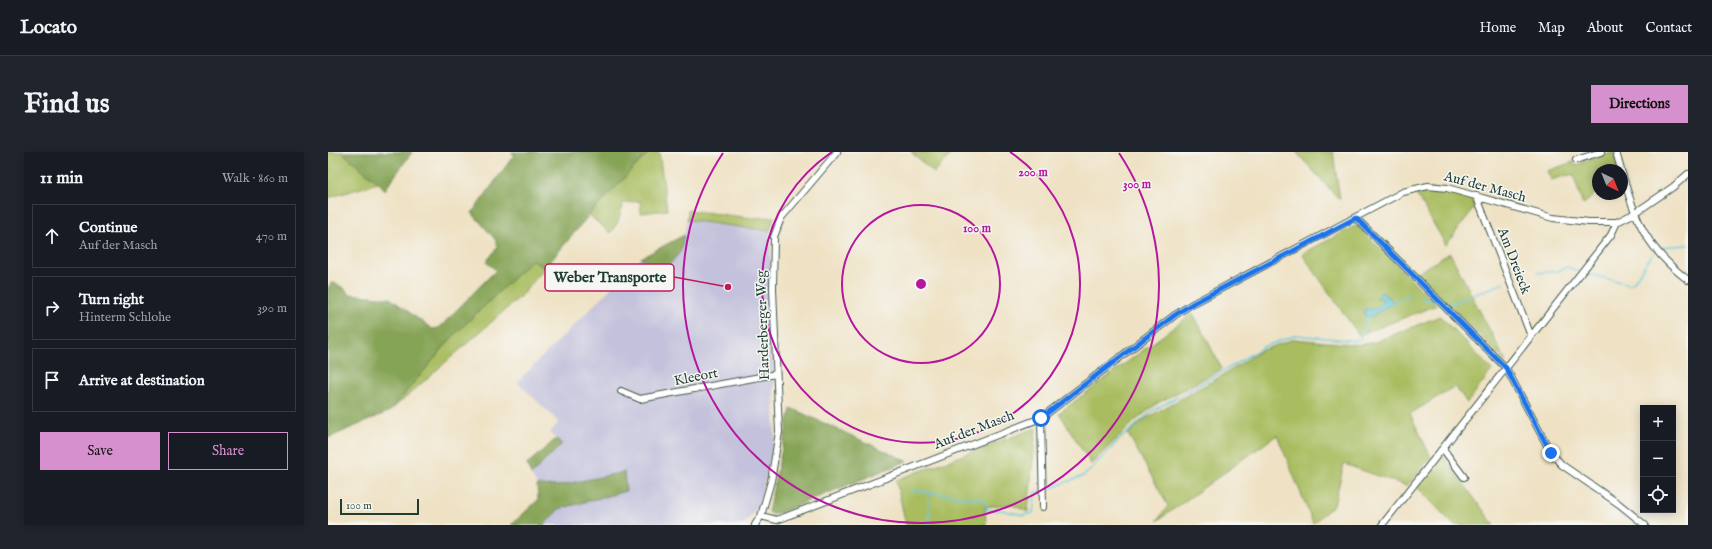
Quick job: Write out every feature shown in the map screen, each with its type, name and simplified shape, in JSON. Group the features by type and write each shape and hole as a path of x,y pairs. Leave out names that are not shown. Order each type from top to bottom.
{"street":[{"name":"Harderberger Weg","path":"755,525 761,516 771,481 779,432 773,258 776,230 781,218 837,152"},
{"path":"1576,160 1601,152"},
{"path":"1616,152 1619,164"},
{"path":"1382,525 1611,235 1617,222 1635,213 1673,187 1688,174"},
{"name":"Auf der Masch","path":"761,516 777,520 1041,418 1187,308 1404,192 1428,186 1447,188 1553,218 1589,222 1617,222"},
{"path":"1628,191 1635,213 1656,252 1688,280"},
{"name":"Am Dreieck","path":"1476,195 1531,336"},
{"path":"1356,218 1506,368 1551,453 1568,470 1619,504 1645,525"},
{"name":"Kleeort","path":"621,391 640,399 776,374"},
{"path":"1041,418 1043,507"},
{"path":"1443,449 1464,477"}],"shaded area":[{"path":"687,220 770,231 775,437 759,506 743,525 544,525 559,509 626,491 624,472 557,486 537,485 531,475 561,444 550,433 559,422 517,382 641,258 661,274 681,251"}],"green space":[{"path":"328,152 342,152 378,183 328,198"},
{"path":"342,152 412,152 384,191 382,186"},
{"path":"511,152 649,152 589,215 545,268 532,260 454,335 390,411 328,438 328,288 332,282 344,288 349,294 390,298 432,329 439,328 496,270 486,262 498,247 495,239 472,213 514,155"},
{"path":"649,152 659,152 667,210 641,213 640,201 623,203 618,222 610,233 589,215"},
{"path":"911,152 953,152 934,173"},
{"path":"1296,152 1333,152 1340,200"},
{"path":"1614,152 1617,164 1592,164 1592,197 1583,205 1573,174 1551,180 1547,171 1573,162 1576,165"},
{"path":"1432,189 1472,197 1474,208 1446,245 1415,192"},
{"path":"688,210 751,218 774,217 770,231 687,220"},
{"path":"1357,225 1437,305 1359,335 1302,254"},
{"path":"684,235 681,251 661,274 641,258"},
{"path":"1450,253 1506,362 1417,273"},
{"path":"532,260 545,268 521,296 390,411 454,335"},
{"path":"1193,313 1222,369 1156,404 1135,421 1091,464 1059,413"},
{"path":"1440,316 1492,370 1467,403 1455,386 1410,414 1431,457 1407,486 1344,464 1334,505 1313,523 1277,435 1157,521 1168,506 1128,434 1143,420 1225,374 1260,351 1294,339 1360,345 1375,342"},
{"path":"791,408 907,461 774,515 768,512"},
{"path":"1036,428 1028,512 1010,504 985,507 986,525 906,525 896,480"},
{"path":"556,439 562,444 531,475 527,464"},
{"path":"1443,456 1494,525 1454,525 1417,487"},
{"path":"624,472 626,491 559,509 544,525 511,525 538,500 537,485 557,486"}],"water":[{"path":"1381,292 1394,302 1372,316 1366,317 1364,313 1365,309 1374,309 1384,301 1383,299 1377,298"}],"waterway":[{"path":"1658,250 1662,247 1688,245"},
{"path":"1584,273 1630,284 1634,281 1654,252"},
{"path":"1538,273 1558,271 1567,267 1580,272"},
{"path":"1449,304 1504,283"},
{"path":"1393,302 1410,295"},
{"path":"1422,299 1431,301"},
{"path":"1045,490 1083,476 1116,443 1152,411 1229,368 1263,347 1296,335 1357,341 1360,339 1368,316"},
{"path":"910,490 982,499 986,504 987,510 1001,510 1023,515 1033,513 1035,493 1040,492"},
{"path":"929,493 929,525"}],"place":[{"name":"Weber Transporte","path":"728,287"}],"route":[{"path":"1041,418 1175,315 1192,304 1356,218 1506,368 1551,453"}]}
